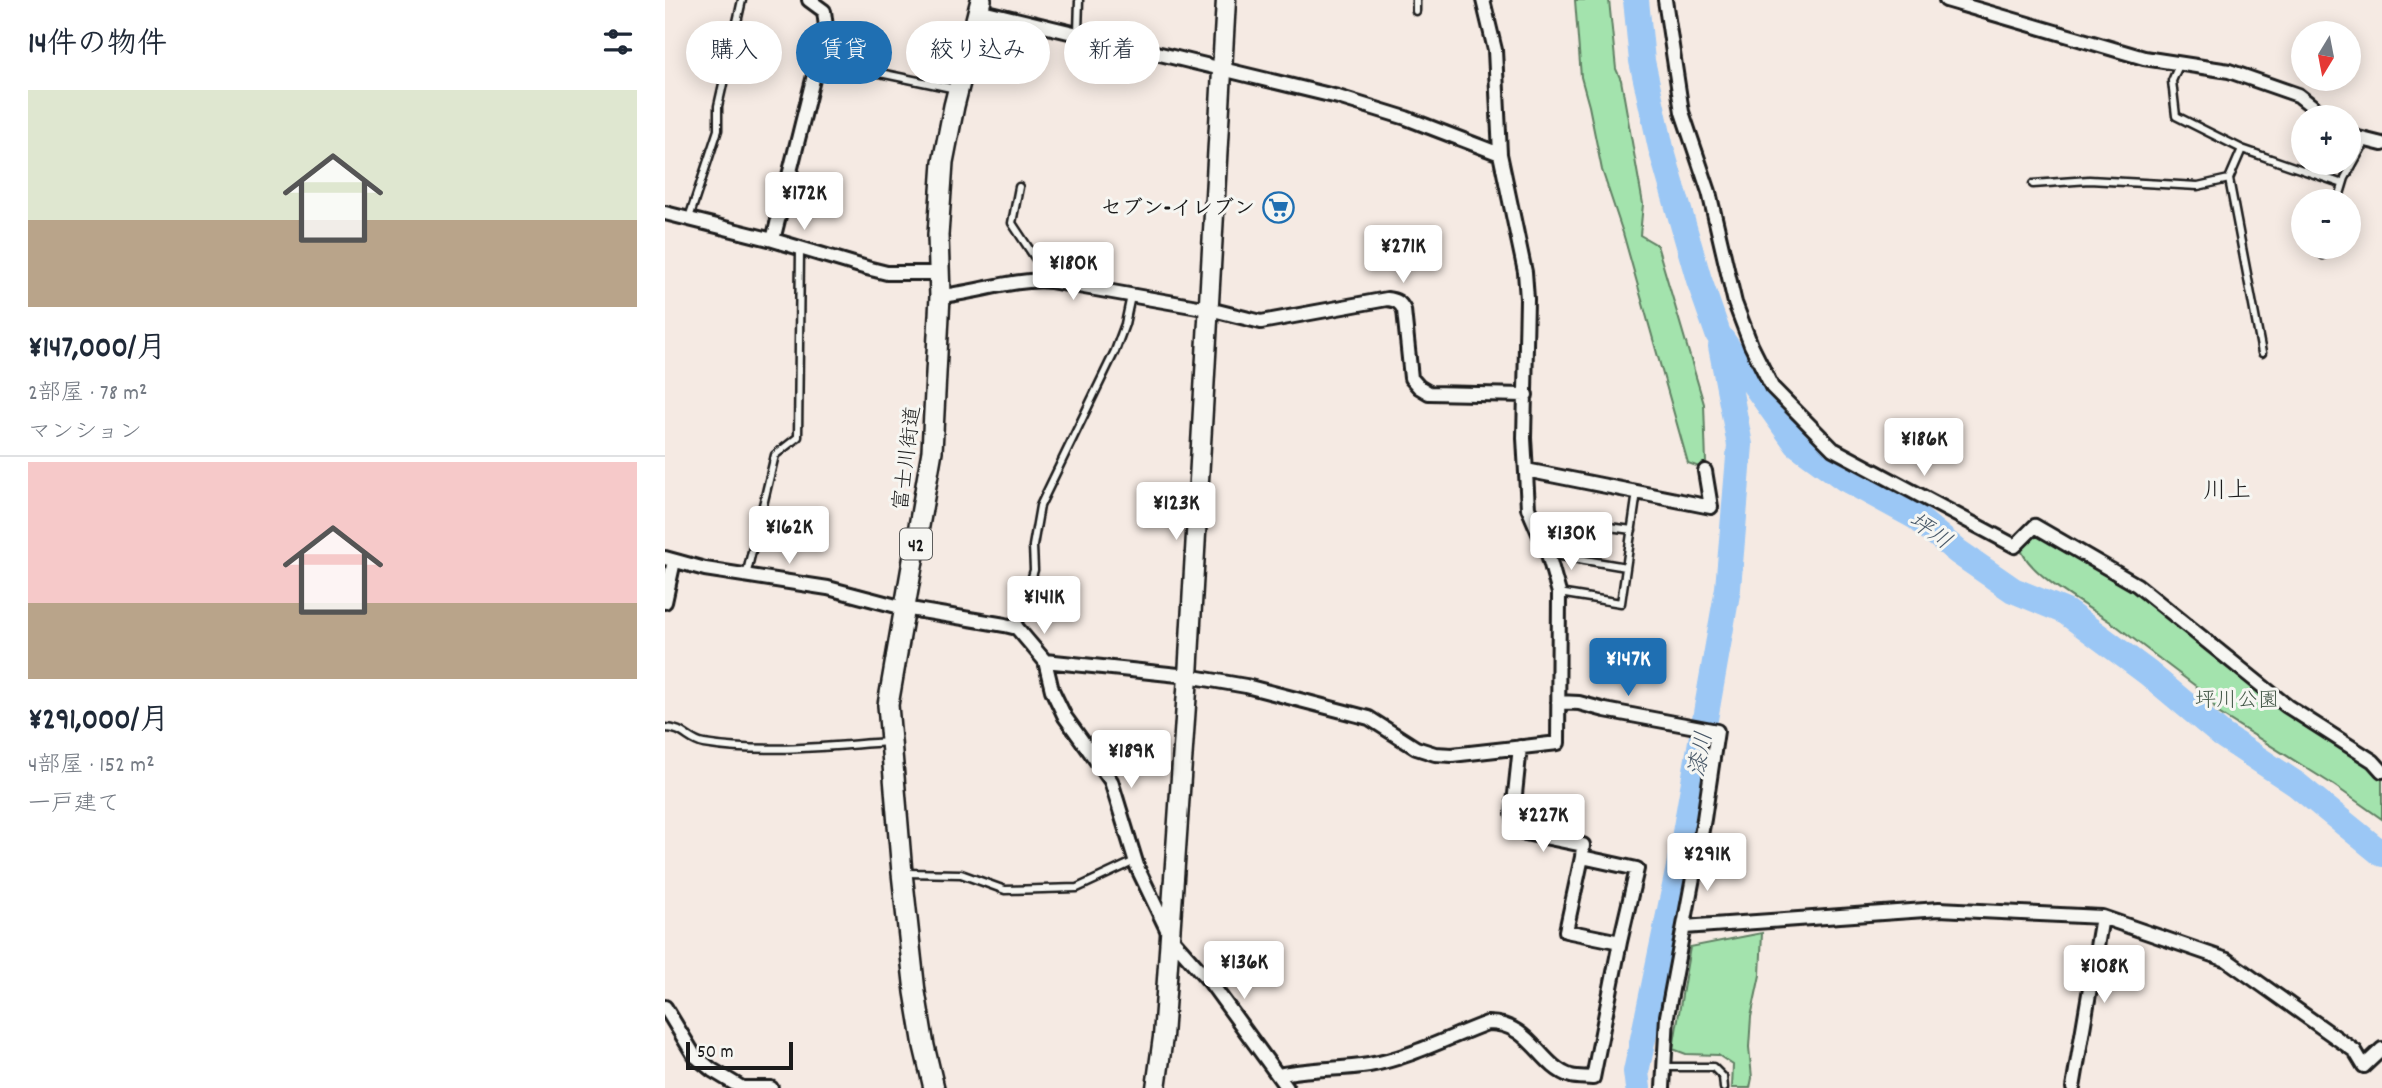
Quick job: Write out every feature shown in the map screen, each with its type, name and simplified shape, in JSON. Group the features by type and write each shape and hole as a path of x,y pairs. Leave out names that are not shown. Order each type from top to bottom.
{"main road":[{"name":"富士川街道","path":"934,1088 915,992 888,705 932,451 940,296 938,235 943,162 958,89 980,5"}],"street":[{"path":"809,0 824,11 825,21"},
{"path":"1156,1088 1171,938 1188,677 1226,0"},
{"path":"1045,662 1246,686 1369,718 1416,748 1435,754 1452,755 1558,743 1559,593 1548,554 1528,508 1525,470 1525,272 1500,154 1495,50 1483,0"},
{"path":"1665,0 1682,112 1709,192 1735,303 1751,345 1772,387 1833,449 2015,546 2035,526 2137,585 2287,706 2372,761 2382,771"},
{"path":"1946,0 2144,58 2229,71 2298,95 2311,105"},
{"path":"980,5 1064,29"},
{"path":"1160,53 1338,97 1406,118 1500,154"},
{"path":"773,240 812,84"},
{"path":"2361,138 2382,144"},
{"path":"665,213 773,240 887,273 940,273"},
{"path":"940,296 1035,280 1050,281 1209,309 1261,322 1387,299 1395,300 1404,310 1411,378 1419,387 1429,393 1526,395"},
{"path":"1525,470 1711,507 1705,471"},
{"path":"665,602 670,560 746,576 828,588 904,608 1017,628 1045,662 1052,690 1065,717 1111,781 1135,860 1171,938 1210,982 1287,1088"},
{"path":"1558,702 1579,703 1717,731 1704,819 1667,1016 1663,1088"},
{"path":"1520,747 1513,813 1516,831 1583,845 1566,931 1620,942"},
{"path":"1278,1075 1302,1070 1370,1065 1487,1023 1501,1023 1519,1032 1569,1076 1593,1078 1637,869 1582,857"},
{"path":"1684,928 1939,909 2102,917 2227,960 2355,1051 2364,1066 2382,1049"},
{"path":"2073,1088 2102,917"},
{"path":"665,1007 694,1055 712,1070 742,1088 771,1088"}],"lane":[{"path":"688,219 718,130 718,106 742,0"},
{"path":"1078,21 1079,0"},
{"path":"1416,0 1416,11"},
{"path":"2179,65 2172,81 2176,116 2242,149 2343,184"},
{"path":"892,75 958,89"},
{"path":"2342,189 2366,140"},
{"path":"2242,149 2229,179 2262,353"},
{"path":"2033,184 2089,180 2198,186 2229,179"},
{"path":"1019,187 1012,223 1050,281"},
{"path":"746,576 775,455 798,437 800,248"},
{"path":"1017,628 1034,570 1033,546 1040,506 1115,351 1132,296"},
{"path":"1559,593 1621,603 1637,492"},
{"path":"1532,517 1632,530"},
{"path":"1548,554 1626,567"},
{"path":"665,728 677,728 700,743 747,748 781,749 890,742"},
{"path":"902,873 961,874 1005,890 1077,888 1135,860"},
{"path":"1663,1067 1713,1068 1723,1077 1724,1088"}],"green space":[{"path":"1575,0 1609,0 1616,69 1621,80 1643,204 1640,235 1657,245 1704,404 1706,463 1699,467 1688,463 1623,233 1602,170 1581,77"},
{"name":"坪川公園","path":"2039,531 2137,589 2370,765 2382,777 2382,819 2335,786 2217,712 2209,696 2118,627 2050,582 2037,571 2021,550"},
{"path":"1762,933 1760,975 1751,1017 1749,1047 1752,1078 1750,1088 1732,1088 1733,1065 1718,1055 1686,1054 1673,1049 1690,947"}],"waterway":[{"name":"坪川","path":"1636,0 1642,61 1661,148 1699,280 1718,334 1797,444 1844,478 1916,517 1958,552 2013,590 2066,612 2148,673 2222,735 2296,784 2382,854"},
{"name":"漆川","path":"1638,1088 1636,1072 1679,867 1728,588 1740,445 1721,346"}],"place":[{"name":"セブン-イレブン","path":"1278,207"}],"district":[{"name":"川上","path":"2227,489"}]}
